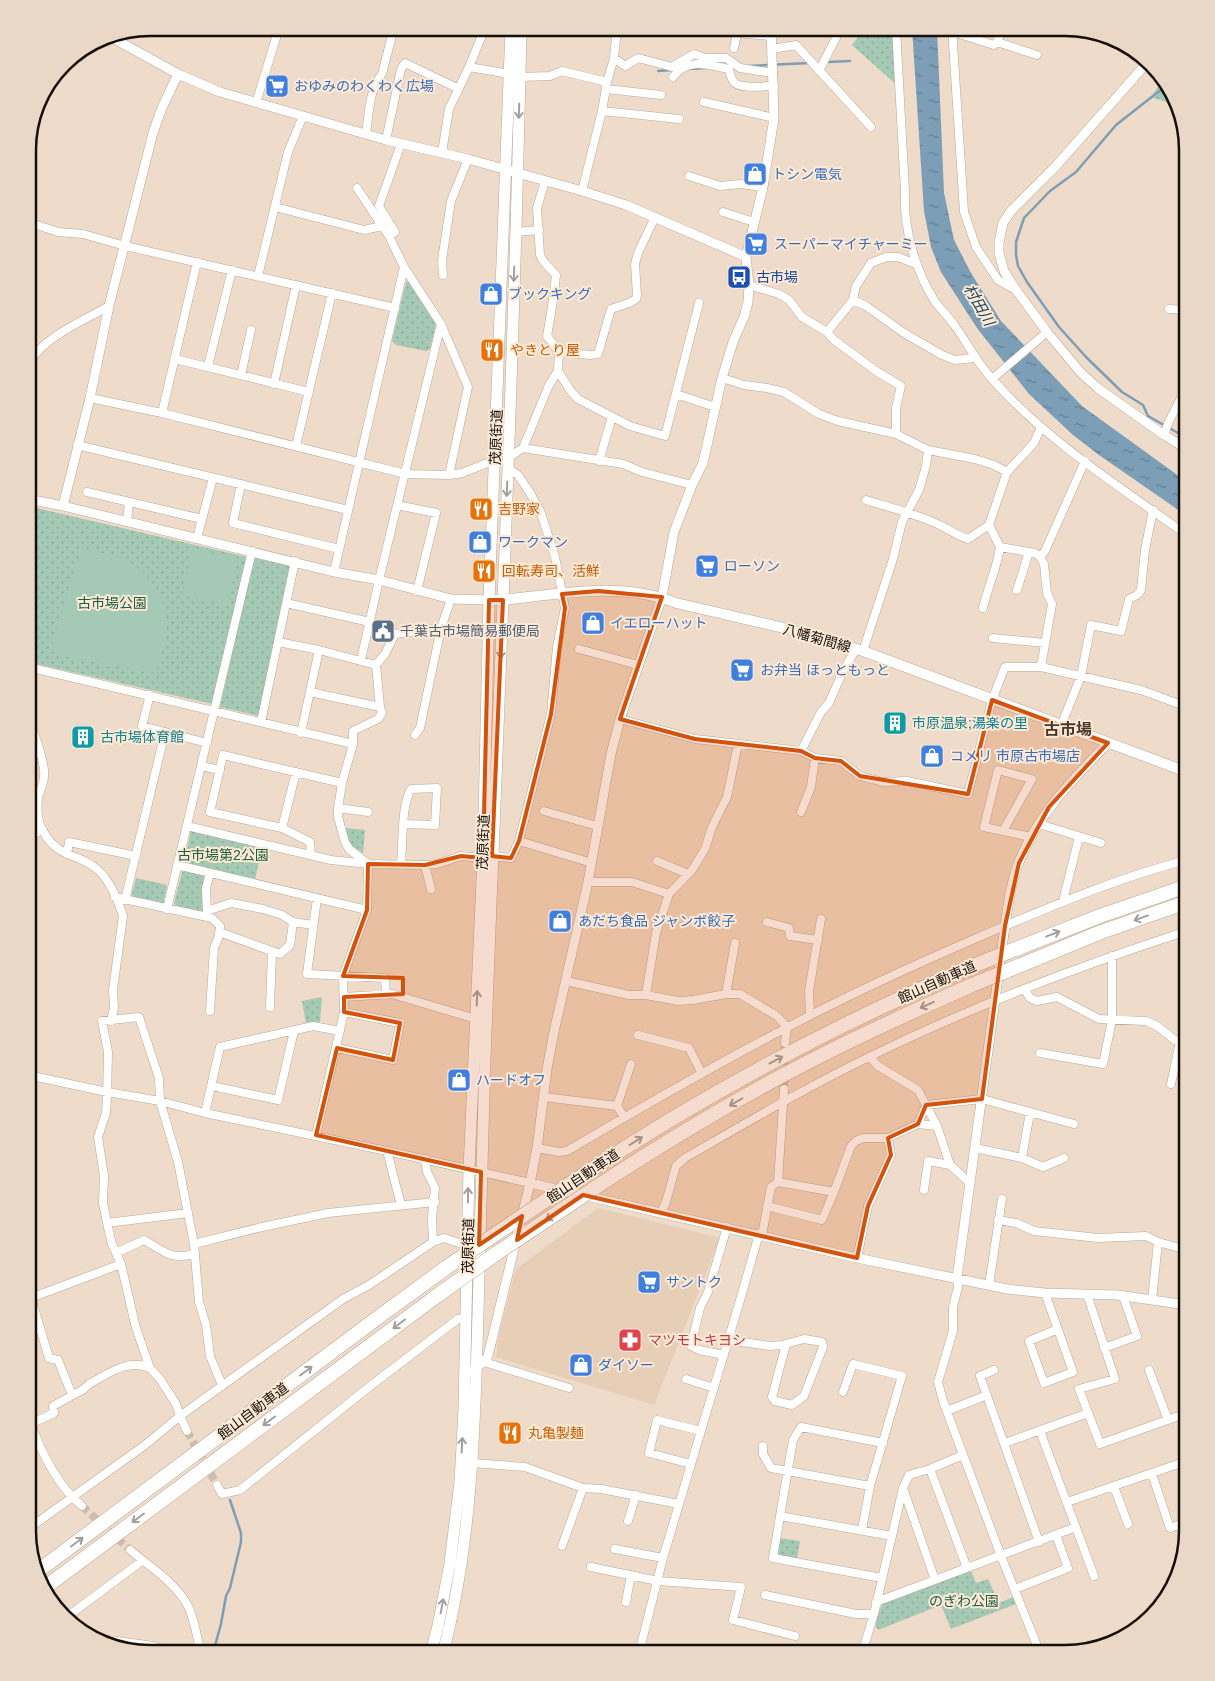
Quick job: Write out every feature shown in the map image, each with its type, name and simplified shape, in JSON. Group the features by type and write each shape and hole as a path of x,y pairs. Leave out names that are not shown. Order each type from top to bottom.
{"highway":[{"name":"館山自動車道","path":"43,1568 448,1267 580,1177 738,1080 872,1011 968,968 1100,916 1179,889"},
{"name":"館山自動車道","path":"50,1583 438,1295 497,1253 648,1153 776,1080 877,1028 1011,969 1102,932 1179,905"}],"main road":[{"name":"茂原街道","path":"512,36 515,76"},
{"name":"茂原街道","path":"445,1645 458,1581 468,1506 480,1365 481,1172 488,857 489,600 515,76 520,36"},
{"name":"茂原街道","path":"433,1645 450,1563 460,1482 464,1409 469,1169 476,1020 488,857 503,600 515,232 511,171"},
{"name":"八幡菊間線","path":"489,600 598,591 647,594 662,597 676,603 788,629 859,650 1179,769"}],"street":[{"path":"256,103 277,36"},
{"path":"366,134 371,99 378,78 382,74 392,36"},
{"path":"442,153 449,110 482,36"},
{"path":"582,191 614,58 617,36"},
{"path":"734,48 737,36"},
{"path":"464,1375 480,1365 488,1356 530,1183 537,1148 547,1069 592,863 610,754 662,597 674,532 692,485 703,464 715,407 732,342 744,317 748,302 750,285 746,257 763,187 774,118 771,36"},
{"path":"819,71 837,36"},
{"path":"896,36 905,191 904,208 916,264 934,300 967,343 974,358 992,379 1041,427 1179,529"},
{"path":"952,36 964,212 976,247 998,280 1016,290"},
{"path":"969,36 994,45 1000,36"},
{"path":"118,41 178,74 212,90 386,140 468,159 582,191 655,217 746,257"},
{"path":"997,42 1037,55"},
{"path":"772,48 796,45 871,127"},
{"path":"614,58 626,66 638,58 672,67 694,54 705,58 726,58 740,68 773,73"},
{"path":"386,140 401,69 405,63 459,89"},
{"path":"673,77 679,70 693,63 729,69 732,80 736,85 774,86"},
{"path":"469,67 515,76 550,76 562,71 606,86 661,95"},
{"path":"1143,68 1056,167 1011,210 1004,223 999,242 999,253 1004,271 1016,290 1081,373 1099,389 1179,444"},
{"path":"63,506 90,398 109,306 152,133 178,74"},
{"path":"704,102 774,118"},
{"path":"602,111 680,120"},
{"path":"258,276 288,152 303,116"},
{"path":"389,236 395,232 380,206 401,144"},
{"path":"443,275 442,260 451,201 468,159"},
{"path":"689,176 720,186 741,184 763,187"},
{"path":"187,826 331,860 368,864 436,864 461,856 511,858 519,842 551,714 557,647 565,608 555,557 541,513 518,475 507,463 523,448 549,385 558,371 559,352 547,336 553,306 556,275 540,255 537,208 545,181"},
{"path":"357,188 389,236 404,267 441,324 468,387 448,475"},
{"path":"275,207 364,230 382,226"},
{"path":"723,212 754,222"},
{"path":"559,352 598,354 611,309 636,299 635,264 638,253 655,217"},
{"path":"36,225 58,232 83,234 125,246 395,308"},
{"path":"515,232 539,230"},
{"path":"827,332 853,300 856,286 872,263 886,257 898,257 916,264"},
{"path":"162,413 197,262"},
{"path":"334,572 404,267"},
{"path":"208,366 232,270"},
{"path":"274,384 296,285"},
{"path":"750,285 779,294 789,300 802,317 827,332 854,356 901,386 896,408 896,434"},
{"path":"296,446 332,294"},
{"path":"853,300 866,306 904,333 942,355 955,360 974,358"},
{"path":"558,371 570,390 578,398 630,426 665,436 698,303"},
{"path":"36,351 54,337 109,306"},
{"path":"1169,309 1179,310"},
{"path":"361,660 441,324"},
{"path":"241,375 251,330"},
{"path":"992,379 1047,332"},
{"path":"175,359 309,392"},
{"path":"722,378 744,385 784,392 819,414 838,422 896,434 928,450 975,459 994,465 1006,472"},
{"path":"676,394 715,407"},
{"path":"90,398 162,413 406,474 448,475 462,473 495,460"},
{"path":"1164,435 1178,404"},
{"path":"598,461 612,417"},
{"path":"866,500 930,520 949,529 958,536 968,539 989,525 1006,472 1034,443 1041,427"},
{"path":"77,445 348,510"},
{"path":"523,448 623,464 642,472 692,485"},
{"path":"802,751 821,712 829,703 843,671 859,650 893,559 902,522 919,490 926,466 928,450"},
{"path":"1040,557 1045,551 1085,461"},
{"path":"198,538 213,478"},
{"path":"241,484 233,523 340,549"},
{"path":"87,492 202,519"},
{"path":"36,501 334,572 379,580 451,599 489,600"},
{"path":"127,521 130,502"},
{"path":"397,505 436,513 417,591"},
{"path":"1061,726 1081,676 1092,625 1121,631 1129,599 1142,590 1145,550 1153,510"},
{"path":"983,608 988,587 998,562 1000,547 989,525"},
{"path":"1000,547 1035,553 1040,557 1045,570 1046,588 1052,604 1041,667"},
{"path":"167,909 252,551"},
{"path":"1017,590 1029,552"},
{"path":"261,722 295,562"},
{"path":"415,735 420,728 441,628 451,599"},
{"path":"286,603 370,622"},
{"path":"368,864 349,849 344,842 338,808 342,784 353,744 353,731 378,719 382,713 376,665 385,654 395,634 441,628"},
{"path":"993,638 1045,643"},
{"path":"278,642 319,650 376,665"},
{"path":"579,649 638,665"},
{"path":"301,733 319,650"},
{"path":"620,720 695,739 802,751 815,758 841,761 860,776 883,782 907,781 968,794 992,700 1005,667 1041,667 1141,690 1179,704"},
{"path":"36,669 353,744"},
{"path":"310,692 380,707"},
{"path":"150,695 142,726 206,743"},
{"path":"125,900 165,732"},
{"path":"36,742 45,775 38,798 41,830 57,849 98,870 120,905 123,916 114,990 114,1008 111,1021"},
{"path":"1037,1645 963,1455 938,1382 952,1331 953,1306 958,1287 957,1278 1005,926 1016,872 1032,837 1049,807 1063,789 1108,743"},
{"path":"646,995 656,933 669,894 688,874 705,849 712,827 727,796 738,744"},
{"path":"311,855 310,842 282,828 210,812 223,755 342,784"},
{"path":"801,812 811,787 815,758"},
{"path":"201,766 220,770"},
{"path":"1003,831 1032,779 998,770 984,827 1003,831 1032,837"},
{"path":"282,828 296,772"},
{"path":"402,864 404,824 406,798 411,789 438,788 435,825 404,824"},
{"path":"338,808 368,812"},
{"path":"544,810 597,826"},
{"path":"1039,824 1079,837 1102,842"},
{"path":"36,833 41,830"},
{"path":"1063,901 1079,837"},
{"path":"67,854 69,842 136,856"},
{"path":"519,842 592,863"},
{"path":"657,861 688,874"},
{"path":"537,1148 559,1152 568,1151 624,1117 787,1027 870,986 1063,901 1179,862"},
{"path":"316,1135 344,1012 344,976 367,910 368,864"},
{"path":"177,865 367,910"},
{"path":"424,865 431,889"},
{"path":"207,914 206,888 210,873"},
{"path":"588,882 632,882 669,894"},
{"path":"115,897 167,909 207,914 220,926 219,936 214,948 210,1011"},
{"path":"317,898 307,974 385,978 386,995"},
{"path":"207,914 231,903 262,909 282,915 293,922 314,926"},
{"path":"810,1015 809,992 822,919"},
{"path":"219,932 280,954 290,945 293,922"},
{"path":"767,922 789,928 790,936 818,940"},
{"path":"661,1213 676,1166 685,1158 783,1102 870,1057 995,1000 1112,956 1179,935"},
{"path":"726,994 735,943"},
{"path":"270,1007 272,951"},
{"path":"1040,1053 1103,1064 1112,1020 1112,956"},
{"path":"566,981 624,994 646,995 678,1001 726,994 740,994 778,1016 787,1027 785,1042"},
{"path":"1024,989 1030,998 1037,1000 1057,997 1099,1019 1146,1021 1179,1039"},
{"path":"344,997 392,994 476,1020"},
{"path":"337,1048 393,1060 400,1023 344,1012"},
{"path":"187,1431 176,1404 160,1379 150,1368 136,1328 121,1264 106,1223 103,1203 104,1176 98,1136 106,1113 107,1092 108,1052 102,1021 139,1017 159,1078 160,1101 178,1162 194,1244 199,1302 206,1325 210,1356 222,1385"},
{"path":"205,1114 220,1047 313,1026 340,1031"},
{"path":"212,1086 278,1100 294,1031"},
{"path":"638,1035 690,1048 702,1074"},
{"path":"870,1057 878,1066 918,1090 937,1126 950,1165 970,1183"},
{"path":"1171,1084 1179,1058"},
{"path":"617,1106 631,1064"},
{"path":"36,1077 160,1101 205,1114 387,1150 857,1258 989,1285 1045,1293 1123,1296 1179,1304"},
{"path":"778,1182 784,1089"},
{"path":"544,1097 617,1106"},
{"path":"926,1105 982,1099 1074,1124"},
{"path":"918,1124 926,1105"},
{"path":"617,1106 624,1117"},
{"path":"1022,1158 1030,1112"},
{"path":"767,1206 822,1220 851,1146 856,1141 863,1138 888,1138 918,1124 937,1126"},
{"path":"857,1258 868,1206 891,1155 888,1138"},
{"path":"975,1148 1022,1158 1043,1167 1064,1158"},
{"path":"387,1150 401,1205"},
{"path":"424,1159 427,1172 436,1188 432,1218 433,1242"},
{"path":"924,1190 928,1161 950,1165"},
{"path":"641,1645 662,1558 760,1235 771,1187 778,1182 834,1192"},
{"path":"989,1285 1002,1199"},
{"path":"194,1244 328,1213 434,1202"},
{"path":"106,1223 188,1213"},
{"path":"998,1220 1034,1231 1098,1238 1146,1236 1158,1242 1179,1248"},
{"path":"724,1355 698,1350 691,1346 700,1308 708,1292 727,1227"},
{"path":"36,1523 144,1445 222,1385 343,1299 369,1285 433,1242 444,1238 468,1246"},
{"path":"116,1253 144,1240 173,1257 181,1258 195,1254"},
{"path":"1152,1300 1158,1242"},
{"path":"36,1295 121,1264"},
{"path":"1045,1293 1073,1372 1044,1383 1029,1341 1058,1330"},
{"path":"1087,1294 1114,1379 1079,1389 1100,1444 1179,1416"},
{"path":"1104,1348 1137,1336 1123,1296"},
{"path":"36,1318 49,1358 58,1360 72,1395"},
{"path":"217,1485 222,1494 240,1490 377,1381 458,1320 466,1318"},
{"path":"36,1330 40,1329"},
{"path":"728,1340 770,1346 804,1339 822,1342 823,1347 804,1396 792,1404 775,1401 772,1397 786,1344"},
{"path":"36,1419 54,1413 53,1406 127,1364 150,1368"},
{"path":"843,1392 853,1364 902,1376 870,1486 862,1530"},
{"path":"480,1365 569,1388"},
{"path":"994,1370 980,1376 1039,1542"},
{"path":"1150,1370 1168,1420"},
{"path":"686,1379 714,1388"},
{"path":"947,1411 987,1395"},
{"path":"1005,1443 1088,1413"},
{"path":"691,1464 649,1453 657,1420 701,1431"},
{"path":"882,1578 773,1558 792,1440 801,1427 883,1443"},
{"path":"1040,1431 1094,1576"},
{"path":"37,1441 59,1480 72,1498 82,1506"},
{"path":"763,1446 763,1454 771,1468 870,1486"},
{"path":"865,1645 874,1614 902,1488 909,1475 930,1469 963,1455"},
{"path":"472,1463 525,1467 583,1488 601,1489 679,1504"},
{"path":"1067,1502 1179,1464"},
{"path":"930,1469 967,1568"},
{"path":"1152,1474 1170,1528 1179,1525"},
{"path":"1114,1487 1128,1524"},
{"path":"562,1546 583,1488"},
{"path":"902,1488 936,1580"},
{"path":"628,1521 636,1495"},
{"path":"780,1516 892,1536"},
{"path":"876,1602 1076,1528"},
{"path":"1015,1589 1068,1568 1056,1536"},
{"path":"615,1549 662,1558"},
{"path":"130,1550 169,1582 183,1598 189,1608 199,1645"},
{"path":"72,1613 142,1560"},
{"path":"591,1567 658,1581 741,1587 733,1620 794,1636"},
{"path":"626,1602 631,1575"},
{"path":"765,1595 856,1614 874,1614"},
{"path":"130,1643 146,1645"}],"highlighted area":[{"path":"598,591 662,597 620,719 695,739 801,751 815,758 841,761 860,776 968,794 992,700 1108,743 1049,807 1019,863 1005,926 982,1099 926,1105 918,1124 888,1138 891,1155 868,1206 857,1258 583,1195 517,1240 522,1216 479,1245 481,1172 316,1135 337,1048 393,1060 400,1023 344,1012 344,997 403,994 403,978 343,976 367,910 368,864 425,865 461,856 483,858 489,600 503,600 492,856 511,858 519,841 551,714 565,608 562,594"}],"shaded area":[{"path":"598,1208 720,1238 654,1405 496,1357 499,1334 516,1269"}],"green space":[{"path":"859,36 896,36 899,87 852,45"},
{"path":"1159,86 1168,103 1151,97"},
{"path":"409,281 419,298 435,318 436,324 430,349 426,351 396,345 392,341 406,282"},
{"name":"古市場公園","path":"36,508 247,557 212,704 36,664"},
{"path":"193,548 238,559 227,605 182,594"},
{"path":"82,549 123,559 142,572 157,590 162,601 167,623 165,640 156,673 59,655 52,644"},
{"path":"254,556 293,565 259,716 220,707"},
{"path":"345,828 365,830 363,853 349,844"},
{"name":"古市場第2公園","path":"191,831 262,847 255,880 184,864"},
{"path":"186,870 205,875 202,891 205,910 203,913 177,907 174,903 182,872"},
{"name":"古市場第2公園","path":"136,878 167,885 163,905 131,898"},
{"path":"322,997 320,1022 306,1024 302,1001"},
{"path":"778,1538 800,1541 797,1559 780,1557 777,1551"},
{"name":"のぎわ公園","path":"971,1571 976,1583 988,1579 999,1603 1013,1597 1016,1604 951,1629 941,1605 878,1630 874,1622 883,1603"}],"water":[{"name":"村田川","path":"913,36 937,36 944,193 954,240 971,273 1001,321 1082,406 1179,476 1179,510 1073,435 1029,394 977,328 941,272 931,247 924,211"}],"waterway":[{"path":"827,62 850,61"},
{"path":"749,66 809,63"},
{"path":"689,69 706,68"},
{"path":"658,71 671,70"},
{"path":"1161,90 1116,125 1076,172 1050,191 1024,218 1016,242 1016,255 1018,266 1027,282 1059,327 1086,357 1122,392 1143,405 1148,416 1179,433"},
{"path":"215,1645 241,1542 241,1533 230,1500"}],"tunnel":[{"path":"784,1089 785,1043"},
{"path":"187,1431 217,1485"},
{"path":"82,1506 130,1550"}],"place":[{"name":"おゆみのわくわく広場","path":"277,86"},
{"name":"トシン電気","path":"755,174"},
{"name":"スーパーマイチャーミー","path":"756,244"},
{"name":"古市場","path":"739,277"},
{"name":"ブックキング","path":"491,294"},
{"name":"やきとり屋","path":"492,350"},
{"name":"吉野家","path":"481,509"},
{"name":"ワークマン","path":"480,542"},
{"name":"ローソン","path":"707,566"},
{"name":"回転寿司、活鮮","path":"484,571"},
{"name":"イエローハット","path":"593,623"},
{"name":"千葉古市場簡易郵便局","path":"383,631"},
{"name":"お弁当 ほっともっと","path":"742,670"},
{"name":"市原温泉;湯楽の里","path":"895,723"},
{"name":"古市場体育館","path":"83,737"},
{"name":"コメリ 市原古市場店","path":"932,756"},
{"name":"あだち食品 ジャンボ餃子","path":"560,921"},
{"name":"ハードオフ","path":"459,1080"},
{"name":"サントク","path":"649,1282"},
{"name":"マツモトキヨシ","path":"630,1340"},
{"name":"ダイソー","path":"581,1365"},
{"name":"丸亀製麺","path":"510,1433"}],"district":[{"name":"古市場","path":"1068,729"}]}
